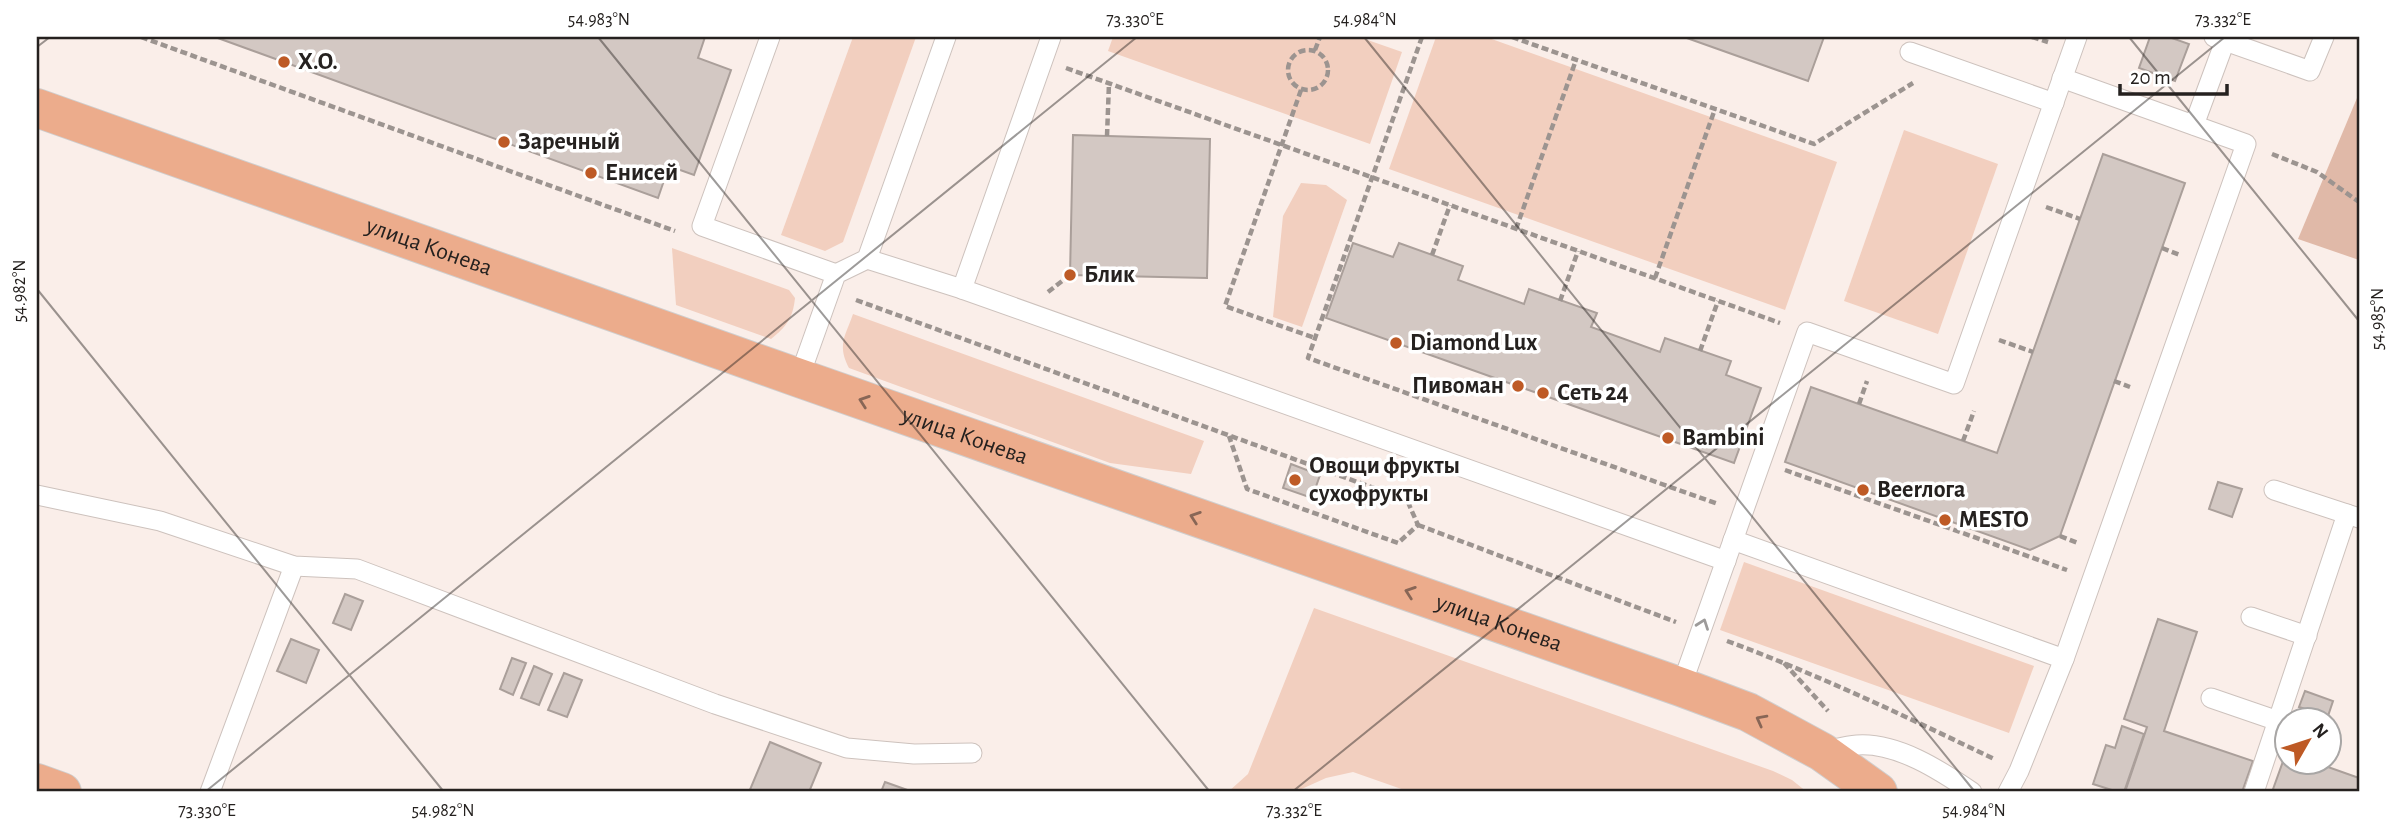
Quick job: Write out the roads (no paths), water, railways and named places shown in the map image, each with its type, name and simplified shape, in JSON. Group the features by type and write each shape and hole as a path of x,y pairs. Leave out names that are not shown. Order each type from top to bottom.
{"main road":[{"name":"улица Конева","path":"37,108 1681,687 1748,712 1822,752 1878,792"},
{"path":"37,783 62,792"}],"lane":[{"path":"770,37 702,226 834,282"},
{"path":"799,378 834,282 867,259 946,37"},
{"path":"962,289 1051,37"},
{"path":"1681,687 1807,332 1954,384 2077,37"},
{"path":"2194,125 2220,39 2310,71 2324,37"},
{"path":"1910,52 2054,103"},
{"path":"2008,792 2064,659 2246,144 2062,78"},
{"path":"867,259 962,289 1726,561"},
{"path":"2274,490 2353,516 2306,636 2283,706"},
{"path":"37,495 160,522 294,566 356,569 715,704 846,748 914,754 972,753"},
{"path":"1733,540 2064,659"},
{"path":"209,792 294,566"},
{"path":"2251,617 2306,636"},
{"path":"2211,698 2274,720"},
{"path":"2254,792 2274,733"},
{"path":"1822,752 1859,745 1900,752 1947,775 1972,792"}],"place":[{"name":"X.O.","path":"284,62"},
{"name":"Заречный","path":"504,142"},
{"name":"Енисей","path":"591,173"},
{"name":"Блик","path":"1070,275"},
{"name":"Diamond Lux","path":"1396,343"},
{"name":"Пивоман","path":"1518,386"},
{"name":"Сеть 24","path":"1543,393"},
{"name":"Bambini","path":"1668,438"},
{"name":"Овощи фрукты сухофрукты","path":"1295,480"},
{"name":"Beerлога","path":"1863,490"},
{"name":"MESTO","path":"1945,520"}]}
